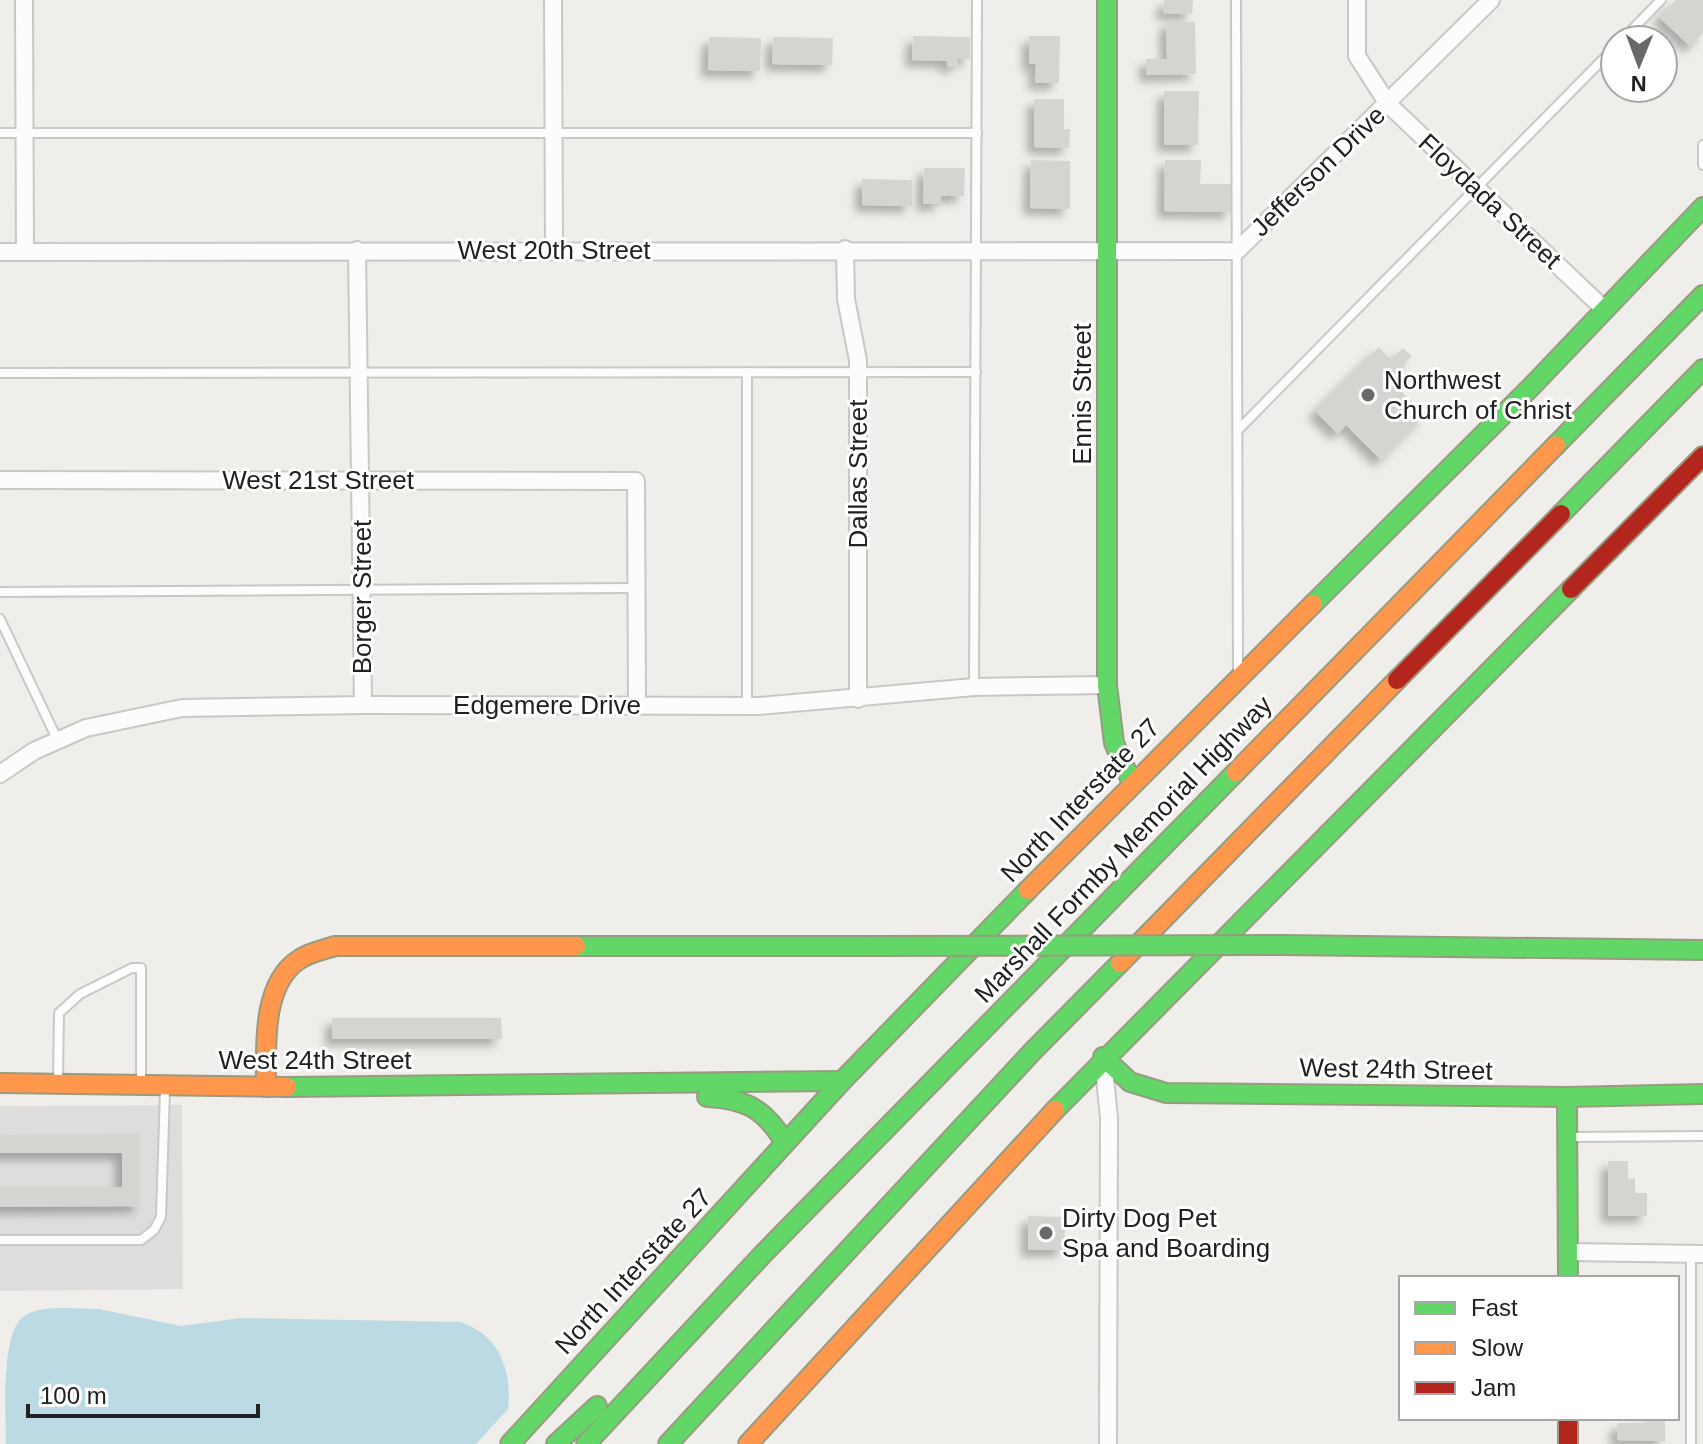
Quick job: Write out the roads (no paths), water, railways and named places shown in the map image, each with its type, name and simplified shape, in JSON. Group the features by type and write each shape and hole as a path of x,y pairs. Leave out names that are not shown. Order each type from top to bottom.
{"main road":[{"name":"Ennis Street","path":"1107,0 1107,685 1114,743 1132,783"},
{"name":"North Interstate 27","path":"510,1444 842,1081 1132,783 1605,310 1703,207"},
{"name":"Marshall Formby Memorial Highway","path":"586,1444 764,1253 1703,295"},
{"path":"668,1444 1043,1041 1703,369"},
{"path":"1638,435 1703,384"},
{"path":"748,1444 1103,1057 1703,456"},
{"path":"266,1087 267,1026 277,992 296,961 335,946 1282,945 1703,950"},
{"name":"West 24th Street","path":"1103,1057 1123,1080 1141,1091 1166,1093 1567,1097 1703,1094"},
{"name":"West 24th Street","path":"0,1083 266,1087 842,1081"},
{"name":"West 24th Street","path":"630,1083 687,1097 751,1103 768,1114 785,1143"},
{"path":"1567,1097 1568,1276"},
{"path":"556,1444 764,1253"},
{"path":"1568,1420 1568,1444"}],"street":[{"path":"24,0 25,252"},
{"path":"553,0 554,249"},
{"name":"Floydada Street","path":"1357,0 1357,56 1388,104 1605,310"},
{"name":"Jefferson Drive","path":"1108,251 1237,251 1388,104 1483,4"},
{"name":"West 20th Street","path":"0,252 554,249 1108,251"},
{"name":"Dallas Street","path":"845,249 846,299 858,372 858,699"},
{"name":"Borger Street","path":"357,250 363,705"},
{"name":"West 21st Street","path":"0,480 636,481 636,588"},
{"path":"636,588 637,705"},
{"name":"Edgemere Drive","path":"0,774 34,751 86,728 182,708 747,706 974,687 1107,685"},
{"path":"1103,1057 1109,1118 1108,1444"},
{"path":"1568,1252 1697,1254"}],"lane":[{"path":"974,687 977,0"},
{"path":"1236,0 1238,677"},
{"path":"1638,24 1661,0"},
{"path":"1238,430 1599,63"},
{"path":"0,133 977,133"},
{"path":"1703,145 1703,165"},
{"path":"747,372 747,706"},
{"path":"0,373 976,372"},
{"path":"0,592 636,588"},
{"path":"0,619 58,741"},
{"path":"58,1084 59,1013 80,994 132,968 141,968 141,1085"},
{"path":"0,1240 141,1240 154,1230 161,1217 165,1086"},
{"path":"1567,1137 1703,1136"},
{"path":"1691,1444 1697,1254"}],"water":[{"path":"99,1309 181,1326 241,1318 460,1322 474,1328 494,1345 508,1381 508,1409 476,1444 6,1444 6,1376 16,1325 24,1316 40,1310"}],"place":[{"name":"Northwest Church of Christ","path":"1368,395"},
{"name":"Dirty Dog Pet Spa and Boarding","path":"1046,1233"}]}
